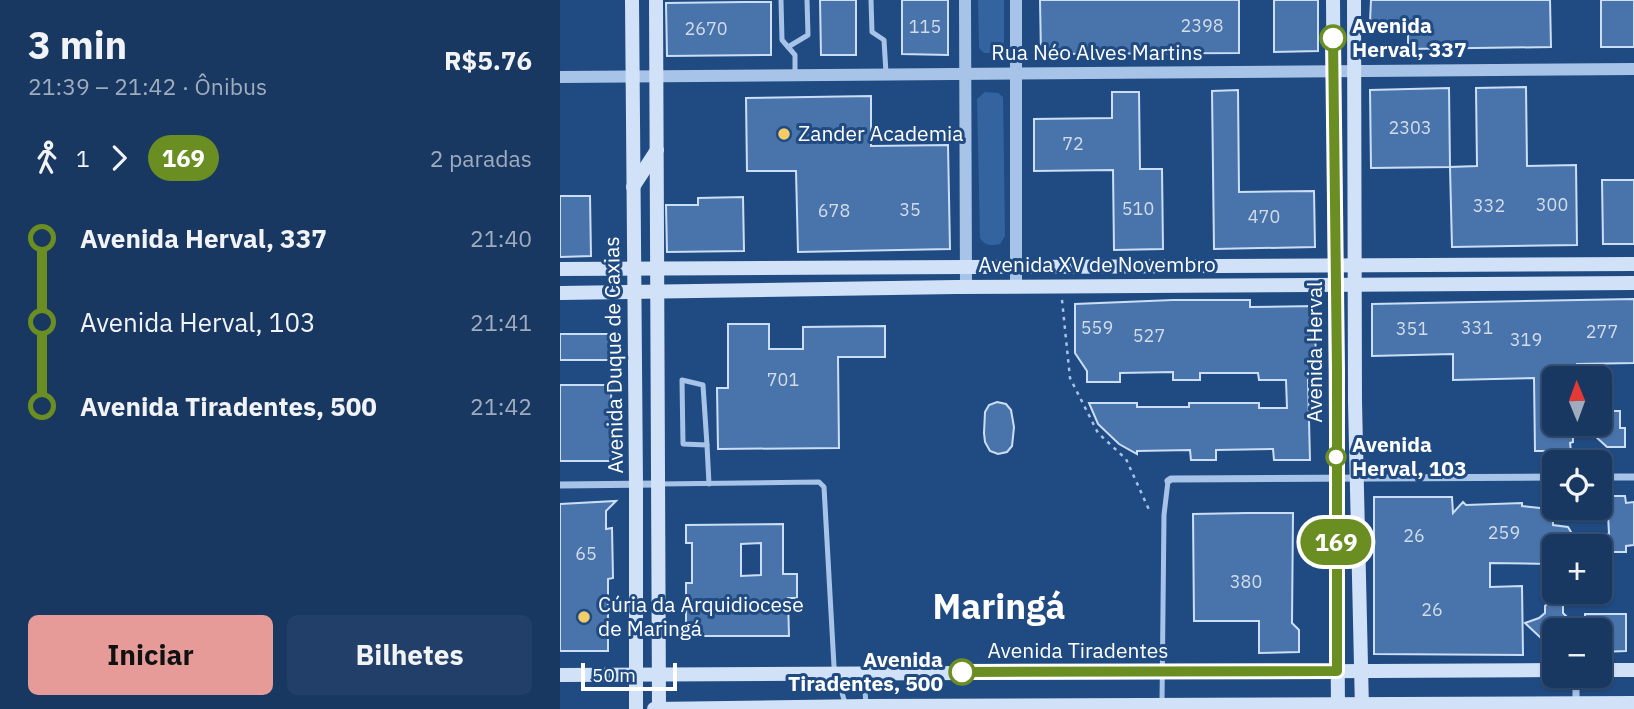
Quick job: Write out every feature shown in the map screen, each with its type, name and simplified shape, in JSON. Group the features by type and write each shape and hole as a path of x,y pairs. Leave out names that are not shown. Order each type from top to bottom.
{"main road":[{"name":"Avenida Duque de Caxias","path":"632,0 636,709"},
{"name":"Avenida Herval","path":"1333,0 1338,706"},
{"name":"Avenida Herval","path":"1354,0 1355,402 1362,706"},
{"name":"Avenida Duque de Caxias","path":"655,1 659,269 659,674 656,709"},
{"path":"1335,172 1355,149"},
{"path":"633,187 657,150"},
{"name":"Avenida XV de Novembro","path":"560,269 1634,264"},
{"name":"Avenida XV de Novembro","path":"560,293 1061,286 1634,283"},
{"path":"635,344 658,387"},
{"path":"1337,370 1355,402"},
{"path":"636,593 659,555"},
{"path":"1336,591 1358,556"},
{"name":"Avenida Tiradentes","path":"560,675 1542,670"},
{"path":"1612,670 1634,670"},
{"path":"656,709 866,705 1576,706 1634,703"}],"street":[{"path":"965,0 966,287"},
{"path":"1016,0 1016,287"},
{"name":"Rua Néo Alves Martins","path":"560,77 1634,69"},
{"path":"1168,481 1336,477 1542,477"},
{"path":"1612,477 1634,477"},
{"path":"560,485 659,484"},
{"path":"1576,688 1576,706"}],"lane":[{"path":"781,0 782,40 795,55 795,75"},
{"path":"789,47 808,35 807,0"},
{"path":"872,0 872,32 884,40 886,73"},
{"path":"707,445 683,444 681,380 703,385 707,445 709,484"},
{"path":"1162,705 1164,515 1168,481"},
{"path":"659,484 820,482 824,487 835,673 841,698 846,706"},
{"path":"863,672 866,705"}],"path":[{"path":"1061,286 1070,378 1098,433 1126,459 1150,512"}],"shaded area":[{"path":"978,0 1004,0 1004,45 999,53 984,53 979,48"},
{"path":"985,92 998,93 1003,97 1005,236 1000,244 994,245 986,244 980,238 977,99"}],"building":[{"path":"820,0 856,0 856,55 821,55"},
{"path":"902,0 948,0 948,55 902,54"},
{"path":"1040,0 1239,0 1239,53 1041,54"},
{"path":"1274,0 1318,0 1318,51 1274,52"},
{"path":"1371,0 1550,0 1551,47 1408,49 1408,22 1370,22"},
{"path":"1601,0 1634,0 1634,47 1601,47"},
{"path":"771,2 771,55 667,56 666,3"},
{"path":"1526,87 1527,166 1576,165 1577,245 1452,247 1450,167 1477,166 1476,88"},
{"path":"1449,88 1450,167 1371,168 1370,90"},
{"path":"1238,90 1239,192 1314,191 1315,247 1214,249 1212,91"},
{"path":"1112,92 1139,92 1140,169 1162,169 1163,249 1114,250 1113,170 1034,171 1034,119 1112,118"},
{"path":"871,96 871,146 948,145 950,249 798,252 796,171 747,171 746,98"},
{"path":"1602,180 1634,180 1634,244 1603,244"},
{"path":"560,196 590,196 591,256 560,257"},
{"path":"743,197 744,251 667,252 666,205 698,205 698,198"},
{"path":"1634,299 1634,363 1542,366 1542,436 1573,436 1573,442 1570,443 1571,450 1535,451 1534,378 1453,380 1453,354 1372,356 1372,304"},
{"path":"1250,300 1250,307 1315,306 1316,380 1308,380 1310,460 1274,460 1273,449 1216,450 1216,460 1191,460 1190,450 1137,451 1137,454 1119,444 1098,424 1089,403 1189,407 1189,403 1259,403 1259,408 1287,408 1286,380 1259,380 1258,373 1200,373 1200,380 1173,380 1173,372 1120,373 1120,382 1087,382 1087,371 1075,353 1075,304"},
{"path":"728,324 769,324 769,349 803,349 803,327 885,326 885,357 838,357 839,448 718,449 717,388 728,388"},
{"path":"560,334 611,334 611,360 560,360"},
{"path":"560,385 611,385 612,461 560,461"},
{"path":"997,402 1006,404 1011,410 1014,427 1012,446 1007,452 998,454 990,451 984,433 985,412 989,405"},
{"path":"1612,411 1620,411 1620,428 1625,428 1625,447 1607,447 1595,436 1612,436"},
{"path":"1612,496 1625,496 1626,503 1634,502 1634,545 1626,546 1626,552 1612,552 1612,534 1609,534"},
{"path":"1374,497 1452,497 1453,513 1463,502 1466,505 1522,503 1522,506 1542,508 1542,520 1553,520 1553,525 1568,527 1571,534 1542,534 1542,564 1490,563 1490,587 1522,586 1523,655 1374,654"},
{"path":"616,501 606,511 606,529 612,528 613,578 608,579 608,651 560,651 560,504"},
{"path":"1293,513 1292,623 1299,630 1299,652 1259,653 1259,621 1194,621 1193,514"},
{"path":"783,524 783,574 797,574 797,598 788,598 789,636 686,636 686,583 692,583 692,543 686,543 686,525","holes":["761,543 761,575 741,576 741,544"]},
{"path":"1561,604 1563,613 1568,618 1542,618 1542,639 1525,623 1545,613 1545,606"},
{"path":"1585,614 1626,614 1626,651 1612,652 1612,618 1585,618"}],"bus line":[{"name":"169","path":"962,672 1337,671 1333,38"}],"place":[{"name":"Avenida Herval, 337","path":"1333,38"},
{"name":"Zander Academia","path":"784,134"},
{"name":"Avenida Herval, 103","path":"1336,457"},
{"name":"Cúria da Arquidiocese de Maringá","path":"584,617"},
{"name":"Avenida Tiradentes, 500","path":"962,672"}],"district":[{"name":"Maringá","path":"999,607"}]}
